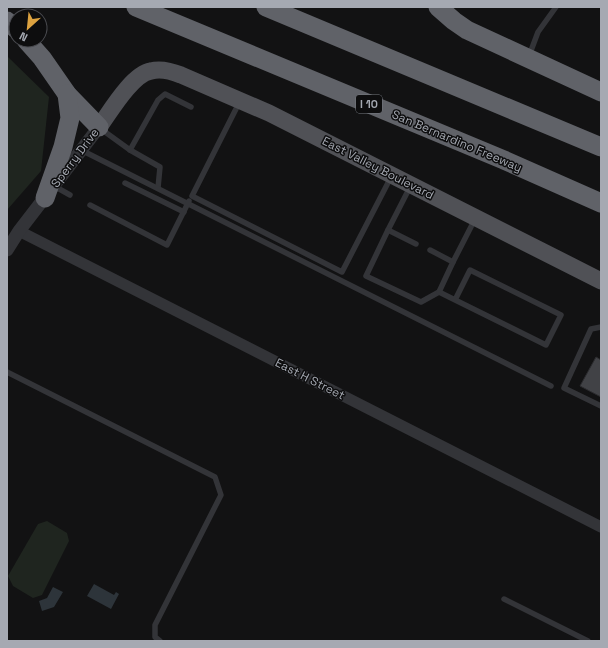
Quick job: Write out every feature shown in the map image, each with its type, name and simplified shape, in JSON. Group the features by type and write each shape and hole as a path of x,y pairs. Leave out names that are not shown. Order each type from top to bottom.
{"highway":[{"name":"San Bernardino Freeway","path":"136,7 497,157 601,203"},
{"path":"266,7 601,147"},
{"path":"438,7 467,30 601,92"},
{"path":"33,48 42,58 67,94 99,127"},
{"path":"49,192 70,118 67,94"}],"main road":[{"name":"East Valley Boulevard","path":"149,71 159,70 175,73 269,113 601,281"},
{"name":"Sperry Drive","path":"99,127 132,84 140,76 149,71"}],"street":[{"name":"Sperry Drive","path":"7,250 19,231 99,127"},
{"name":"East H Street","path":"19,231 601,527"}],"lane":[{"path":"528,58 538,32 556,7"},
{"path":"130,150 158,100 165,94 191,107"},
{"path":"90,205 167,245 240,100"},
{"path":"99,127 130,150 160,167 158,188"},
{"path":"81,150 551,386"},
{"path":"338,279 392,175"},
{"path":"125,183 184,212"},
{"path":"412,185 366,276 421,302 439,292 476,218"},
{"path":"49,192 70,195"},
{"path":"192,196 342,272"},
{"path":"388,230 416,244"},
{"path":"430,250 454,262"},
{"path":"439,292 455,300 546,345 561,316 470,270 455,300"},
{"path":"601,327 591,329 564,388 601,406"},
{"path":"7,372 214,477 221,495 155,624 155,636 160,641"},
{"path":"504,599 588,641"}],"shaded area":[{"path":"7,56 49,97 41,171 7,210"},
{"path":"47,521 67,533 69,541 42,595 33,598 13,586 8,576 38,524"},
{"path":"94,584 114,595 116,592 119,594 111,609 87,596"},
{"path":"53,587 63,592 54,607 42,611 39,601 47,598"}],"building":[{"path":"596,357 601,360 601,397 580,386"}]}
